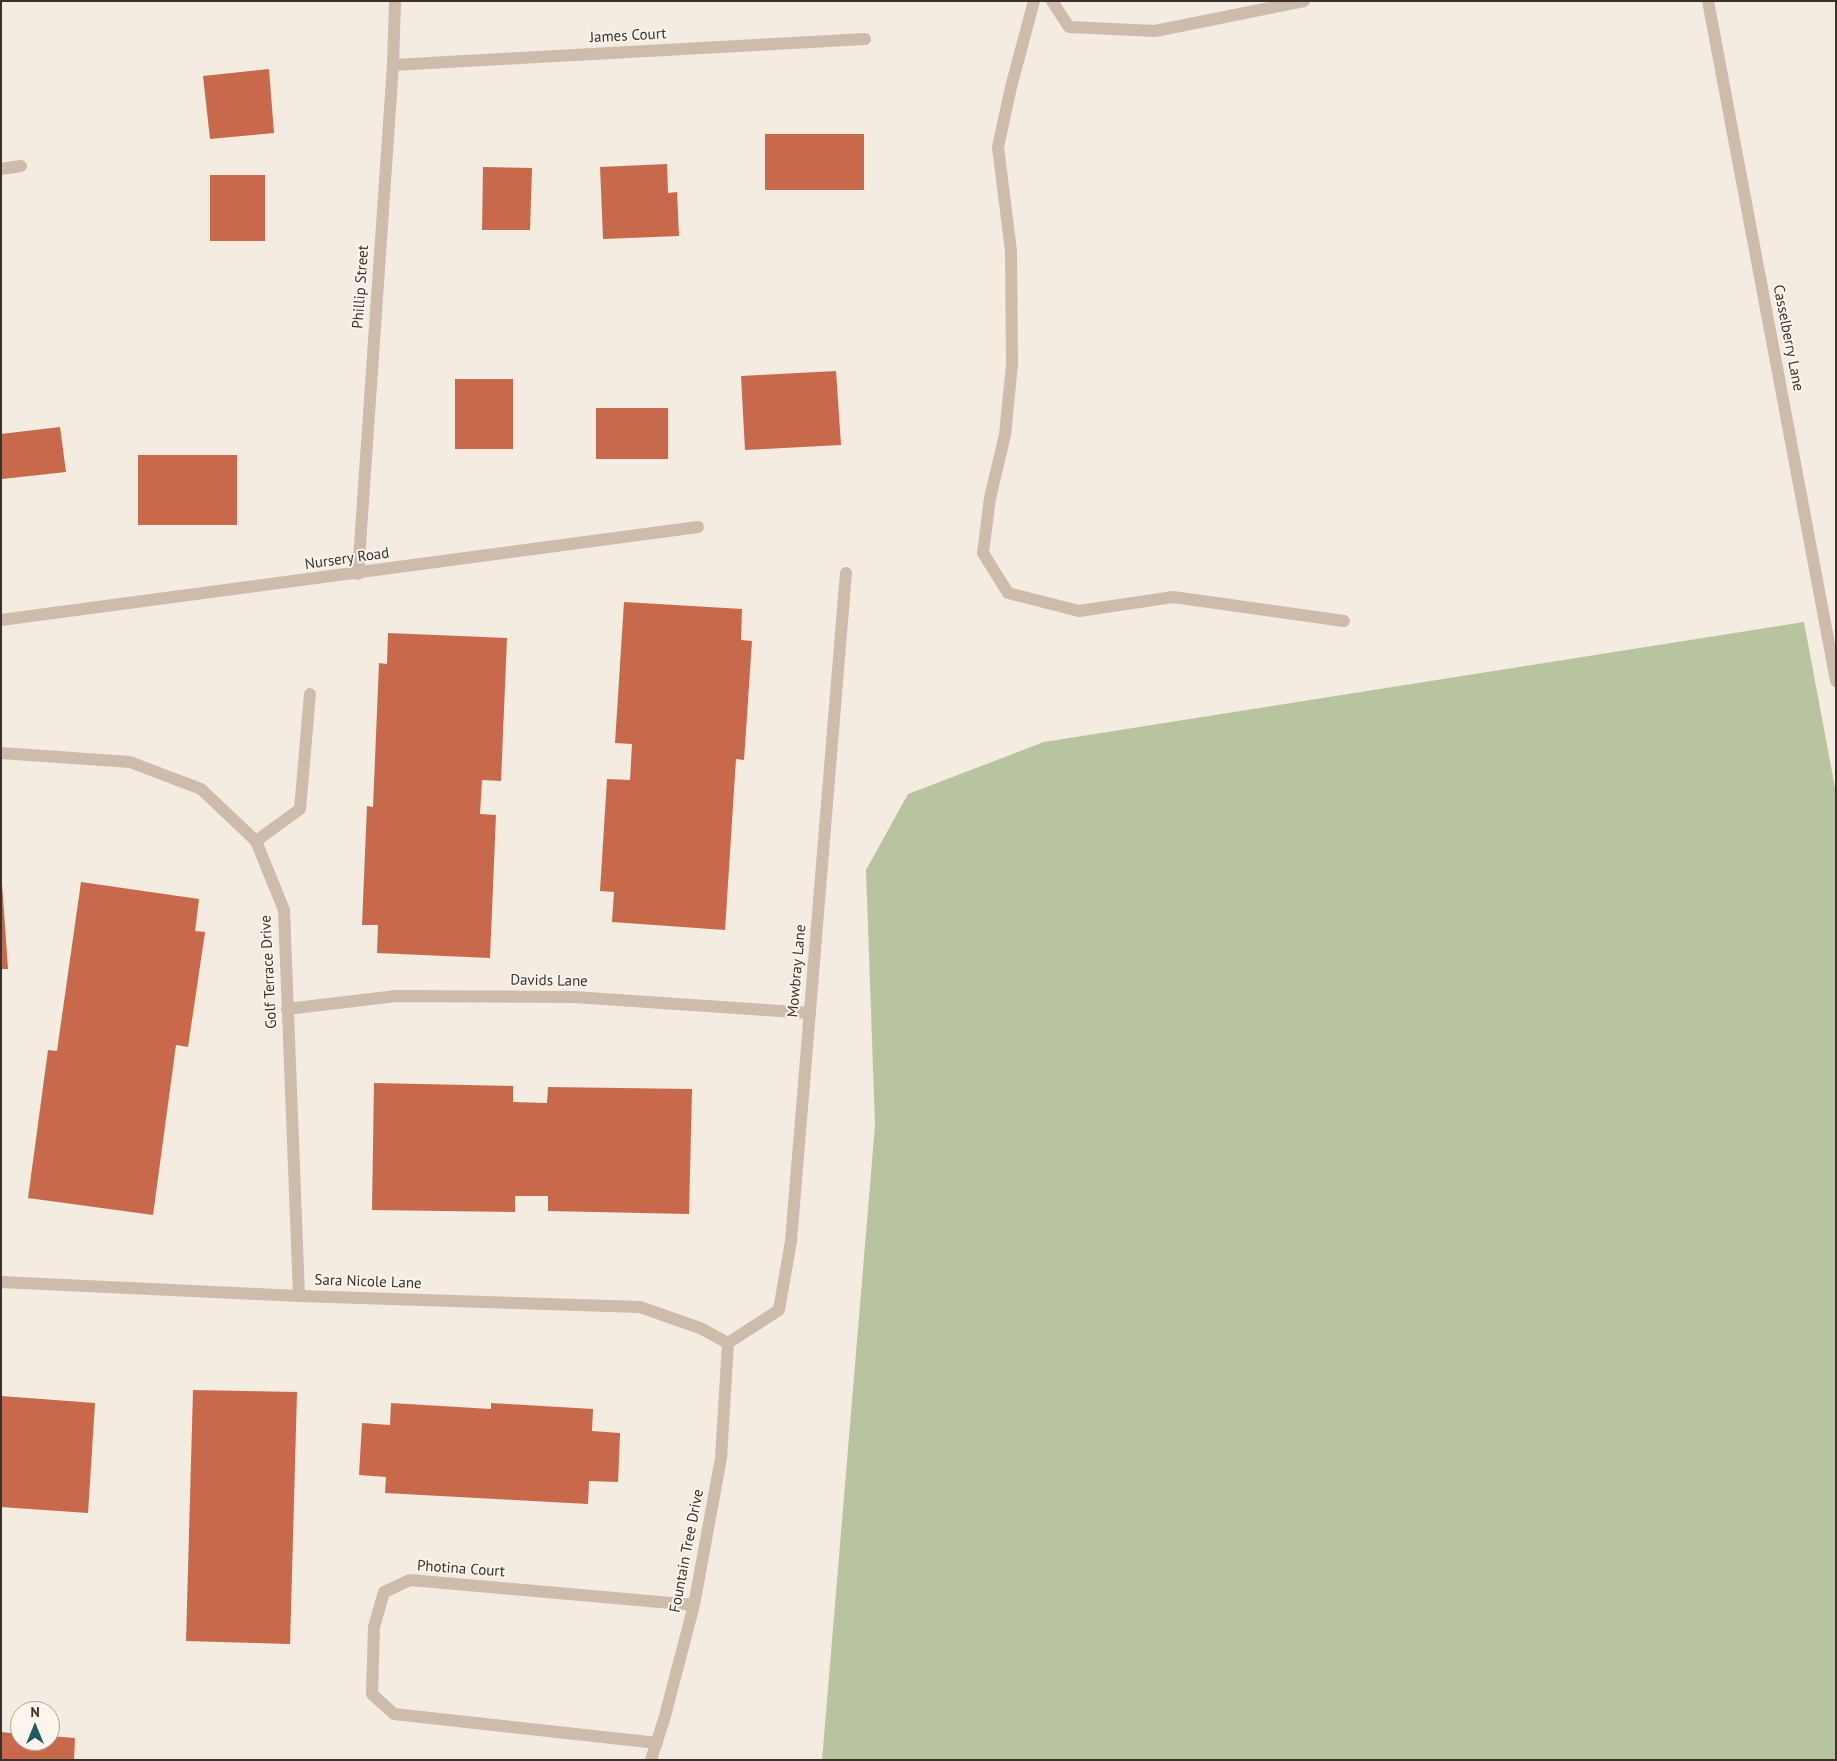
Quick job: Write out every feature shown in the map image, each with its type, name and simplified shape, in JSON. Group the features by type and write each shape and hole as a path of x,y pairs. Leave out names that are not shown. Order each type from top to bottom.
{"street":[{"name":"Phillip Street","path":"358,574 393,65 395,1"},
{"path":"1034,1 1011,87 998,148 1011,251 1012,364 1005,434 990,498 983,553 1008,593 1079,612 1173,597 1344,621"},
{"path":"1052,1 1069,27 1155,31 1304,1"},
{"name":"Casselberry Lane","path":"1708,1 1836,681"},
{"name":"James Court","path":"393,65 865,39"},
{"path":"1,169 21,166"},
{"name":"Nursery Road","path":"1,620 358,574 698,527"},
{"name":"Mowbray Lane","path":"728,1343 779,1310 791,1241 846,573"},
{"path":"256,841 300,809 310,694"},
{"name":"Golf Terrace Drive","path":"1,753 130,762 201,789 256,841 284,910 299,1296"},
{"name":"Davids Lane","path":"287,1009 396,996 574,997 810,1013"},
{"name":"Sara Nicole Lane","path":"1,1282 299,1296 640,1307 700,1328 728,1343"},
{"name":"Fountain Tree Drive","path":"651,1760 694,1605 720,1458 728,1343"},
{"name":"Photina Court","path":"657,1743 394,1714 372,1694 374,1627 384,1592 410,1580 694,1605"}],"green space":[{"path":"1804,622 1836,793 1836,1760 822,1760 875,1125 866,870 908,794 1044,742"}],"building":[{"path":"269,69 274,133 210,139 203,76"},
{"path":"765,134 864,134 864,190 765,190"},
{"path":"667,164 668,193 677,192 679,236 603,239 600,167"},
{"path":"483,167 532,168 530,230 482,230"},
{"path":"210,175 265,175 265,241 210,241"},
{"path":"836,371 841,445 745,450 741,376"},
{"path":"455,379 513,379 513,449 455,449"},
{"path":"596,408 668,408 668,459 596,459"},
{"path":"60,427 66,472 2,479 1,434"},
{"path":"138,455 237,455 237,525 138,525"},
{"path":"624,602 742,609 741,640 752,641 744,760 736,759 725,930 612,922 614,892 600,891 607,779 630,780 632,744 615,743"},
{"path":"388,633 507,638 501,781 482,780 480,814 496,815 490,958 377,953 378,925 362,925 367,806 373,807 379,663 387,664"},
{"path":"1,869 8,969 1,969"},
{"path":"81,882 199,899 195,931 205,932 188,1047 176,1045 153,1215 28,1198 48,1050 57,1051"},
{"path":"374,1083 513,1086 513,1102 547,1103 548,1087 692,1089 689,1214 548,1211 548,1196 515,1196 515,1212 372,1210"},
{"path":"193,1390 297,1392 290,1644 186,1641"},
{"path":"1,1396 95,1403 88,1513 1,1507"},
{"path":"391,1403 491,1409 491,1403 593,1409 592,1431 620,1433 618,1482 589,1481 588,1504 385,1493 386,1477 359,1475 362,1423 390,1425"},
{"path":"1,1732 10,1733 10,1751 60,1751 60,1737 75,1738 74,1760 1,1760"}]}
